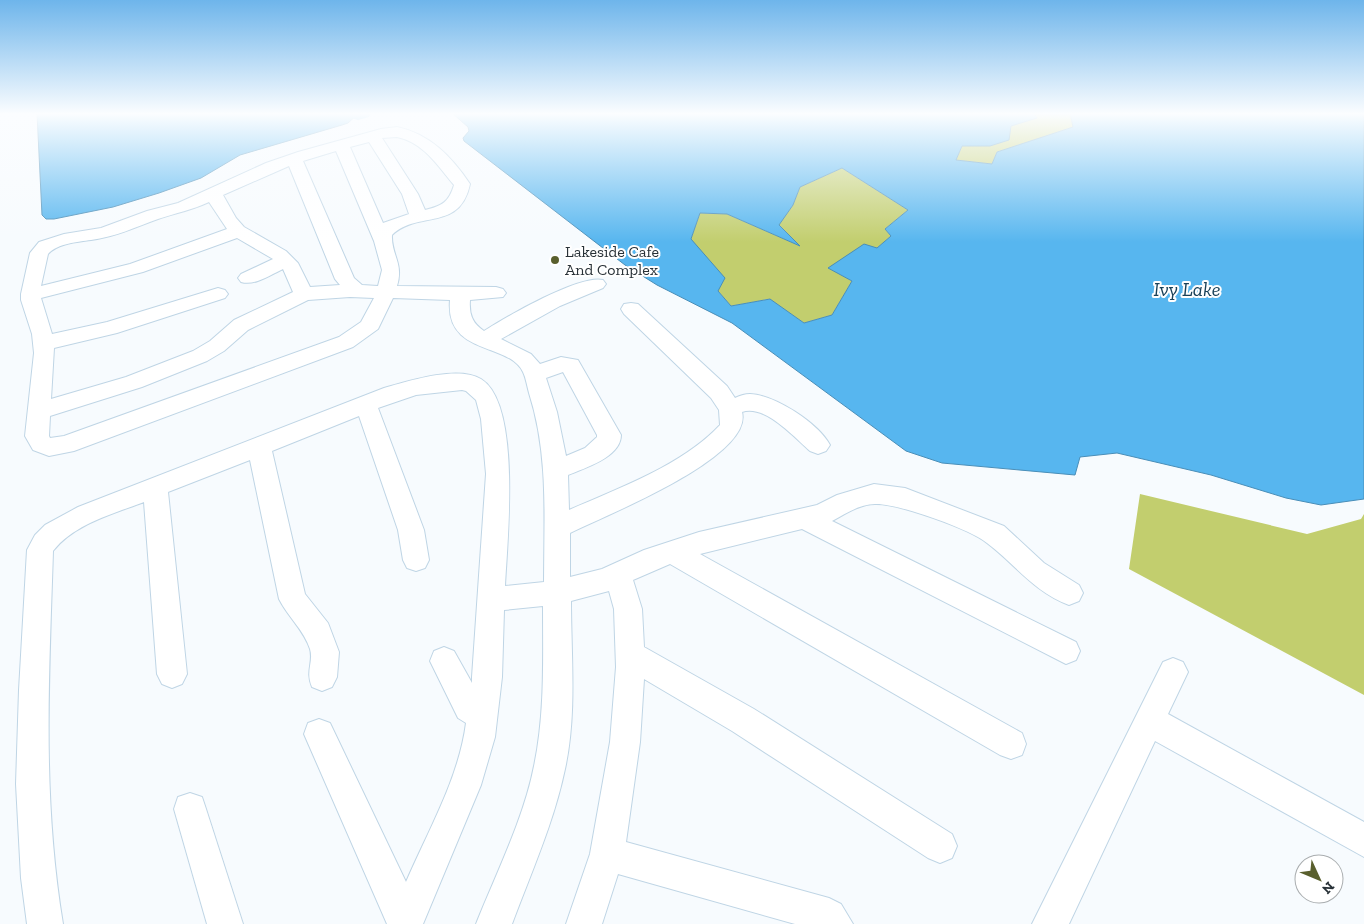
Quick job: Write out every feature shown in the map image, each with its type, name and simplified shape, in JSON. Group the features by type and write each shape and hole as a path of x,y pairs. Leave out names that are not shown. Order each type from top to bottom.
{"street":[{"path":"303,156 252,175 214,194 104,233 64,239 45,246 39,253 31,294 43,343 37,436 41,444 50,446 66,445 346,342 371,324 390,279 391,269 381,239 346,156"},
{"path":"386,156 410,194 419,218"},
{"path":"381,239 383,233 398,223 447,208 454,204 462,193 462,184 437,156"},
{"path":"294,159 345,279 351,287 360,292"},
{"path":"214,194 229,222 238,232 279,255 291,267 304,294"},
{"path":"31,294 108,277 206,245 238,232"},
{"path":"248,278 285,261"},
{"path":"485,340 536,309 567,294 596,284"},
{"path":"40,411 134,382 200,356 217,346 241,325 304,294 321,292 496,293"},
{"path":"43,343 73,338 116,327 218,294"},
{"path":"461,294 460,316 464,325 472,333 512,351 524,359 533,373 546,409 556,470 557,720 550,767 542,799 494,924"},
{"path":"557,527 642,487 693,460 719,442 730,429 729,408 719,392 632,309"},
{"path":"533,373 560,360"},
{"path":"533,373 561,364 570,365 609,435 609,441 594,454 556,470"},
{"path":"45,924 38,888 31,782 40,550 45,539 70,521 366,404 415,387 442,382 462,382 474,384 483,392 492,419 498,474 488,677 480,737 466,785 406,923"},
{"path":"729,408 747,402 763,404 776,411 818,446"},
{"path":"366,404 411,530 416,560"},
{"path":"260,446 294,599 318,632 325,652 322,677"},
{"path":"155,487 172,674"},
{"path":"491,599 556,593 607,580 653,558 699,543 822,514 846,502 874,494 905,498 995,534 1035,571 1069,593"},
{"path":"804,518 1066,651"},
{"path":"673,552 1011,744"},
{"path":"584,924 607,854 625,742 630,655 628,609 618,574"},
{"path":"630,655 744,720 940,846"},
{"path":"444,661 469,708 483,715"},
{"path":"1050,924 1173,672"},
{"path":"1150,720 1364,840"},
{"path":"318,734 406,923"},
{"path":"190,810 225,924"},
{"path":"607,854 830,916 835,924"}],"green space":[{"path":"958,156 995,156 992,164 956,160"},
{"path":"842,168 908,210 885,229 891,236 877,248 829,268 852,281 832,315 804,323 769,299 731,306 718,291 691,239 700,213 727,214 798,245 778,225 793,205 800,187"},
{"path":"1140,494 1307,534 1361,519 1364,514 1364,695 1129,569"}],"water":[{"path":"39,156 238,156 201,178 113,207 54,219 46,219 42,215"},
{"name":"Ivy Lake","path":"484,156 958,156 956,160 992,164 995,156 1364,156 1364,499 1321,505 1286,498 1211,475 1117,453 1080,457 1075,475 942,463 906,451 732,323 657,285 625,265","holes":["842,168 908,210 885,229 891,236 877,248 864,244 828,268 852,281 832,315 804,323 770,299 731,306 718,291 725,278 691,239 700,213 727,214 800,246 779,225 793,205 800,187"]}],"place":[{"name":"Lakeside Cafe And Complex","path":"555,260"}]}
